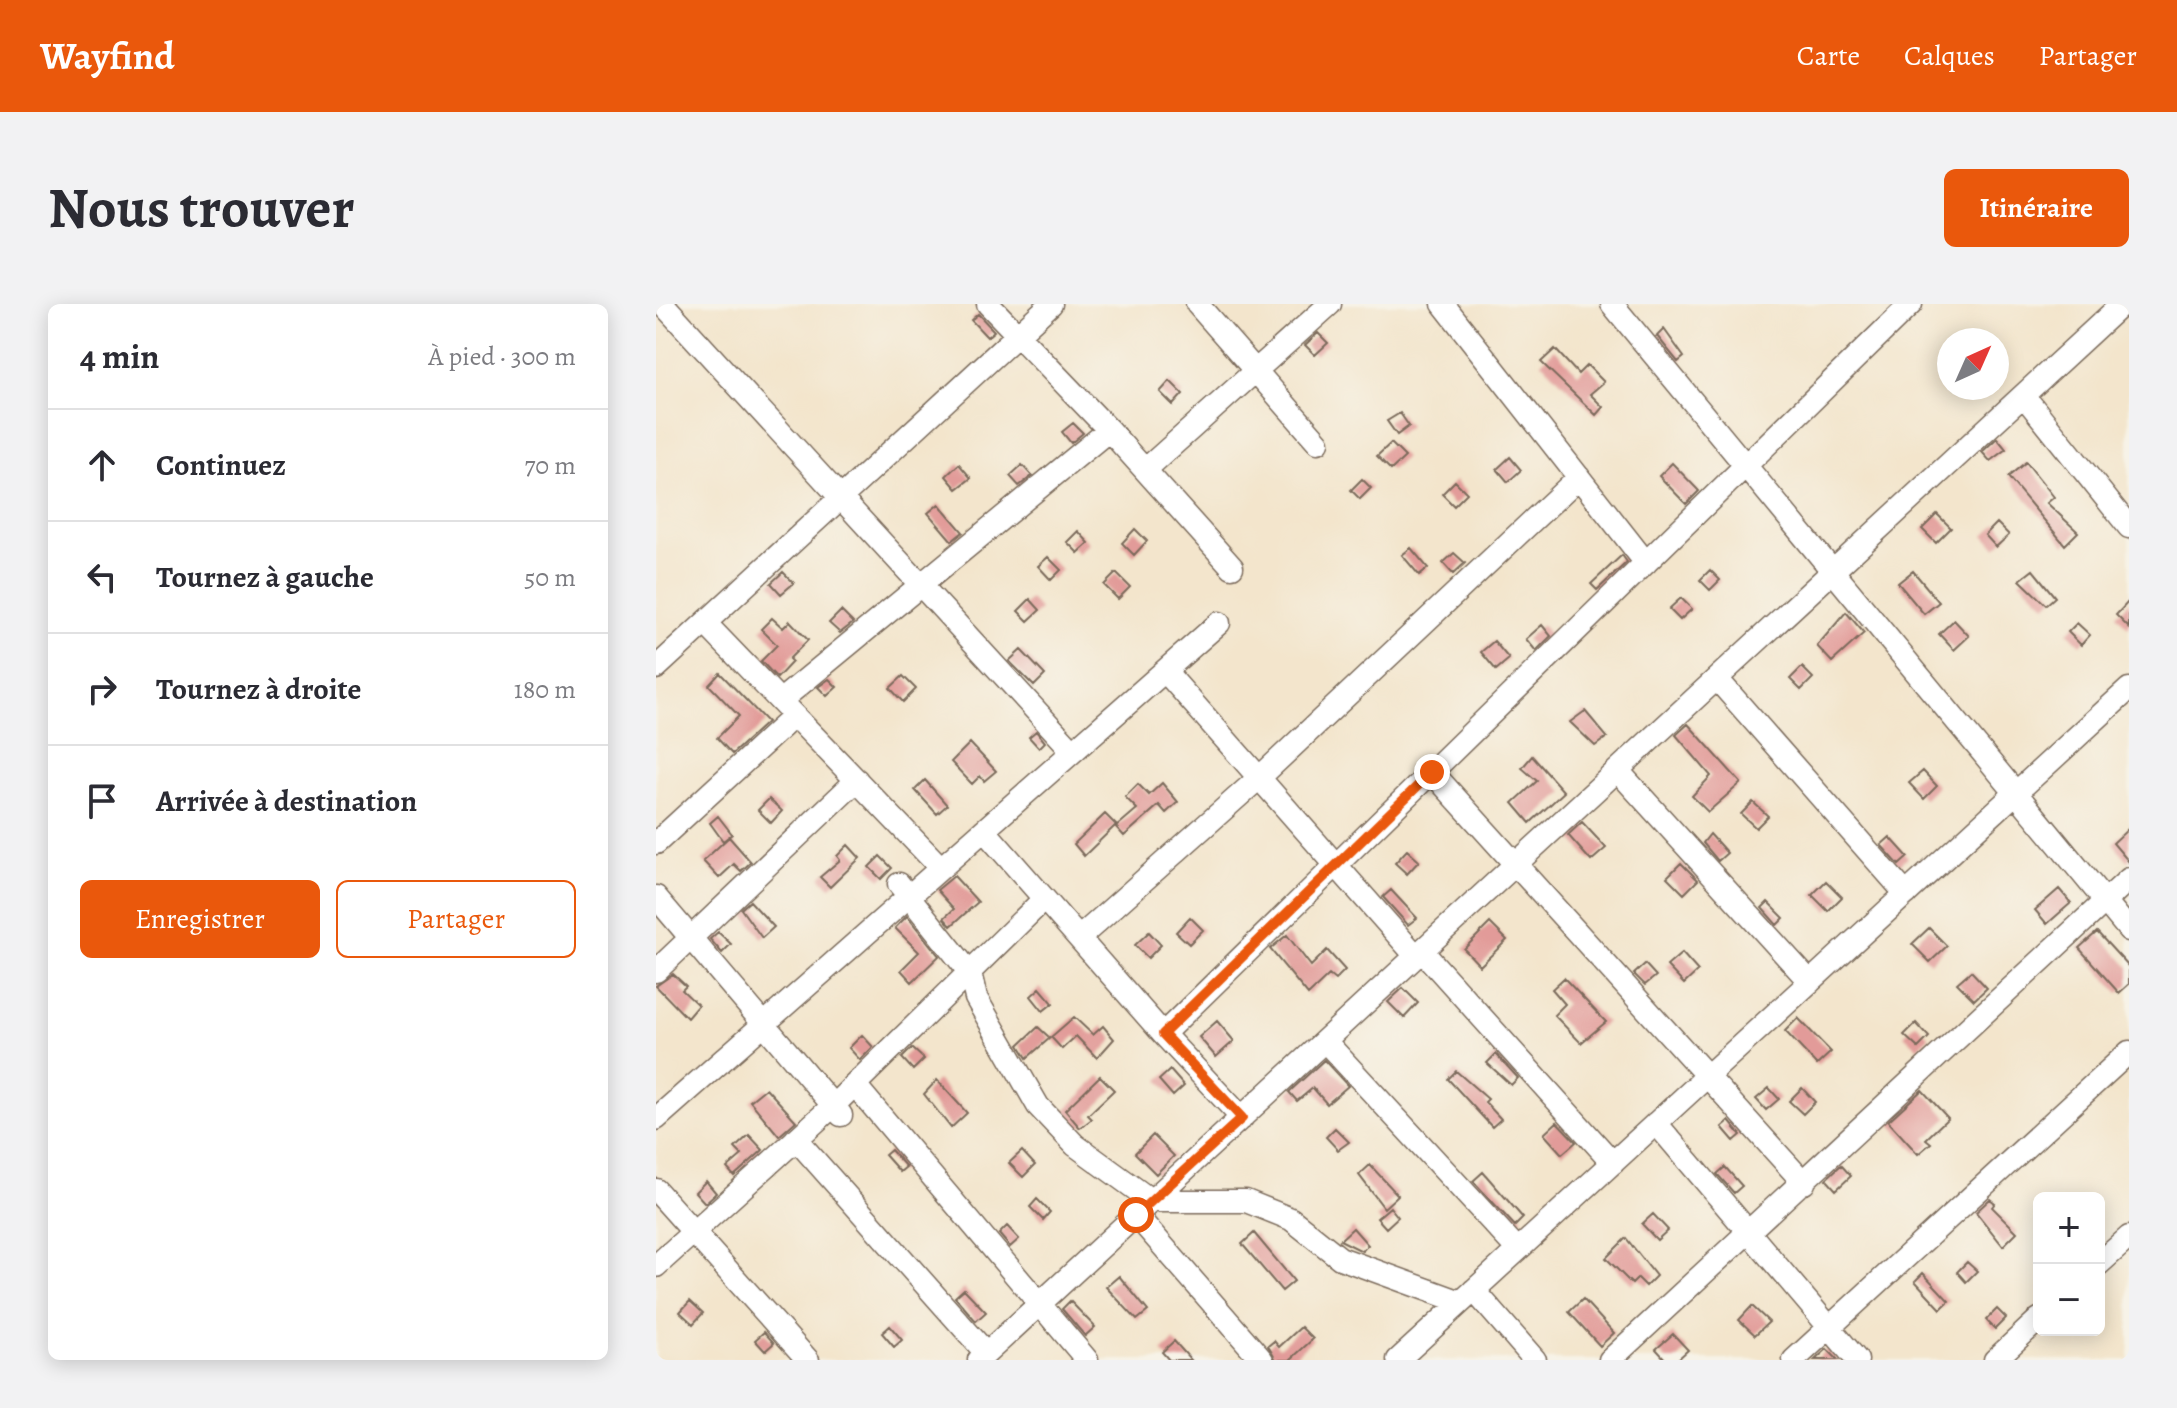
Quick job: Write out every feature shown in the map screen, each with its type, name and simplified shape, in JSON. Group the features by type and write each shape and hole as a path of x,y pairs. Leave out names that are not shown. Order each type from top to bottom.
{"street":[{"path":"663,304 1073,751"},
{"path":"988,304 1109,430 1232,567"},
{"path":"656,668 1051,304"},
{"path":"1197,304 1318,442"},
{"path":"1145,470 1330,304"},
{"path":"1443,304 1646,563"},
{"path":"1612,304 2129,930"},
{"path":"1163,1034 1911,304"},
{"path":"796,1139 983,1356 1835,573 2122,304"},
{"path":"2024,396 2129,527"},
{"path":"656,843 787,709 921,585 1109,430"},
{"path":"1079,938 1259,778 1579,477"},
{"path":"705,623 941,868"},
{"path":"656,1119 764,1024 904,890 941,868 1219,623"},
{"path":"1165,671 1335,866 1613,1163"},
{"path":"1718,680 1906,894"},
{"path":"1398,1360 2129,689"},
{"path":"1432,772 1804,1183"},
{"path":"1619,772 1810,982"},
{"path":"656,971 857,780"},
{"path":"984,830 1163,1034 1242,1118"},
{"path":"1610,1360 1750,1234 2129,879"},
{"path":"904,890 970,973 976,998 1038,1106 1075,1145 1144,1208 1262,1360"},
{"path":"656,897 837,1110"},
{"path":"656,1266 796,1139 837,1110 855,1085 1044,899"},
{"path":"1325,1041 1518,1250"},
{"path":"1794,1360 2129,1052"},
{"path":"855,1085 1087,1360"},
{"path":"1656,1123 1857,1360"},
{"path":"656,1190 808,1360"},
{"path":"1144,1208 1246,1201 1291,1219 1340,1258 1468,1296 1535,1360"},
{"path":"2105,1259 2129,1237"},
{"path":"1995,1360 2033,1325"}],"building":[{"path":"978,314 994,331 987,337 971,320"},
{"path":"1664,329 1684,357 1678,362 1657,336"},
{"path":"1318,333 1328,343 1315,355 1305,345"},
{"path":"1555,349 1578,374 1587,365 1604,382 1590,394 1603,407 1596,415 1541,362"},
{"path":"1170,381 1183,394 1173,405 1160,392"},
{"path":"1400,413 1409,426 1397,435 1387,421"},
{"path":"1073,423 1083,433 1071,443 1062,432"},
{"path":"1997,438 2006,449 1990,461 1982,452"},
{"path":"1391,443 1405,457 1391,470 1377,456"},
{"path":"1510,457 1521,470 1508,482 1497,469"},
{"path":"2026,462 2054,497 2047,503 2078,532 2065,545 2008,477"},
{"path":"1672,463 1699,491 1686,504 1659,476"},
{"path":"959,464 971,478 957,489 946,476"},
{"path":"1022,465 1032,476 1019,486 1010,476"},
{"path":"1362,479 1371,488 1360,499 1351,490"},
{"path":"1455,481 1467,493 1454,506 1442,494"},
{"path":"939,504 963,532 952,541 928,513"},
{"path":"1937,514 1951,528 1936,543 1922,529"},
{"path":"1997,523 2009,535 1996,547 1985,535"},
{"path":"1135,529 1147,541 1134,555 1122,543"},
{"path":"1078,531 1089,543 1078,553 1067,542"},
{"path":"1411,548 1428,568 1419,575 1402,555"},
{"path":"1454,553 1465,563 1453,574 1443,563"},
{"path":"1622,555 1627,562 1597,590 1591,584"},
{"path":"1048,557 1061,570 1051,580 1038,566"},
{"path":"1710,570 1720,580 1710,590 1700,580"},
{"path":"2033,570 2055,597 2046,605 2020,580"},
{"path":"1913,571 1939,602 1924,614 1898,583"},
{"path":"783,572 794,583 781,594 771,583"},
{"path":"1116,573 1130,587 1118,599 1104,585"},
{"path":"1681,598 1692,609 1680,620 1669,609"},
{"path":"1030,599 1040,610 1028,621 1018,611"},
{"path":"2129,601 2129,628 2116,615"},
{"path":"841,611 853,623 840,633 829,623"},
{"path":"1846,612 1864,633 1832,662 1817,646"},
{"path":"772,618 783,628 790,621 808,640 789,659 792,662 777,678 761,661 777,645 761,629"},
{"path":"1954,620 1969,636 1954,650 1939,634"},
{"path":"2077,623 2090,635 2081,645 2068,632"},
{"path":"1542,625 1551,636 1536,651 1526,639"},
{"path":"1494,641 1509,659 1496,670 1481,652"},
{"path":"1021,650 1045,675 1034,686 1009,661"},
{"path":"1802,667 1813,678 1801,690 1790,679"},
{"path":"720,673 767,722 732,754 717,738 739,716 709,685"},
{"path":"903,676 916,689 903,702 890,688"},
{"path":"829,679 837,687 827,696 818,687"},
{"path":"1585,711 1607,737 1595,746 1570,722"},
{"path":"1688,724 1741,783 1708,812 1692,796 1711,776 1676,735"},
{"path":"1036,731 1045,742 1039,748 1029,737"},
{"path":"970,743 996,771 984,781 980,776 972,784 951,762"},
{"path":"1532,756 1564,792 1530,823 1513,803 1537,781 1522,768"},
{"path":"1923,771 1937,786 1924,799 1909,783"},
{"path":"925,780 947,805 937,814 915,790"},
{"path":"1162,783 1178,802 1166,813 1159,805 1124,836 1116,827 1137,809 1125,797 1138,784 1149,795"},
{"path":"769,799 782,811 771,823 758,810"},
{"path":"1753,802 1768,816 1756,828 1741,814"},
{"path":"1105,814 1116,825 1084,856 1074,844"},
{"path":"718,816 732,834 723,841 710,823"},
{"path":"1582,822 1606,848 1591,861 1568,835"},
{"path":"2129,828 2129,862 2113,843"},
{"path":"1710,834 1727,853 1718,861 1703,843"},
{"path":"729,837 751,862 741,871 734,864 719,878 703,861"},
{"path":"1890,837 1908,857 1899,865 1881,845"},
{"path":"848,845 860,858 830,887 820,877 840,860 837,856"},
{"path":"1407,850 1419,861 1407,874 1395,863"},
{"path":"880,856 892,868 881,879 869,867"},
{"path":"1681,863 1698,880 1684,894 1667,877"},
{"path":"954,876 978,902 951,926 944,918 954,909 937,890"},
{"path":"1826,881 1842,897 1828,911 1812,895"},
{"path":"2059,889 2071,903 2047,924 2035,910"},
{"path":"1391,890 1417,918 1408,925 1383,897"},
{"path":"750,901 774,927 762,938 741,909"},
{"path":"1768,902 1784,918 1777,925 1762,908"},
{"path":"907,916 939,956 912,982 901,970 919,952 895,928"},
{"path":"1190,917 1203,930 1189,944 1176,932"},
{"path":"1490,923 1507,940 1480,966 1464,949"},
{"path":"1929,928 1947,946 1930,962 1912,944"},
{"path":"718,932 731,944 722,953 710,939"},
{"path":"1149,932 1161,945 1148,958 1135,945"},
{"path":"2097,932 2129,967 2129,984 2119,993 2079,948"},
{"path":"1287,935 1311,966 1327,950 1345,970 1335,980 1329,975 1308,995 1270,949"},
{"path":"1682,953 1698,971 1684,984 1667,966"},
{"path":"1645,964 1656,976 1645,985 1634,974"},
{"path":"1971,971 1987,988 1974,1000 1957,983"},
{"path":"673,974 686,986 682,990 698,1005 687,1018 656,986"},
{"path":"1564,978 1606,1022 1581,1043 1554,1015 1565,1004 1552,989"},
{"path":"1040,988 1053,1003 1043,1011 1031,996"},
{"path":"1403,988 1418,1003 1404,1018 1388,1002"},
{"path":"1074,1017 1093,1035 1103,1026 1114,1039 1097,1058 1076,1036 1062,1049 1051,1037"},
{"path":"1798,1018 1831,1052 1817,1065 1785,1031"},
{"path":"1217,1021 1234,1041 1216,1057 1199,1037"},
{"path":"1916,1023 1929,1037 1918,1048 1904,1035"},
{"path":"1038,1027 1050,1038 1027,1058 1019,1045"},
{"path":"862,1035 873,1047 860,1060 849,1048"},
{"path":"912,1048 924,1059 913,1070 902,1058"},
{"path":"1496,1054 1518,1078 1511,1085 1487,1063"},
{"path":"1324,1060 1348,1086 1327,1104 1313,1088 1297,1101 1289,1092"},
{"path":"1170,1070 1184,1086 1173,1096 1159,1080"},
{"path":"1456,1071 1488,1099 1485,1102 1501,1119 1492,1127 1448,1079"},
{"path":"1100,1076 1114,1090 1088,1115 1092,1119 1080,1128 1065,1110"},
{"path":"937,1080 967,1113 951,1128 924,1094"},
{"path":"766,1088 796,1121 779,1136 750,1101"},
{"path":"1769,1088 1779,1099 1766,1110 1756,1099"},
{"path":"1802,1088 1815,1102 1803,1114 1789,1101"},
{"path":"1922,1090 1948,1118 1926,1139 1931,1143 1918,1154 1888,1121"},
{"path":"1729,1121 1741,1135 1734,1141 1722,1127"},
{"path":"1557,1122 1576,1142 1562,1154 1544,1134"},
{"path":"1335,1128 1349,1142 1338,1150 1326,1137"},
{"path":"749,1135 763,1150 734,1176 727,1168 742,1155 735,1148"},
{"path":"1153,1135 1174,1156 1156,1174 1135,1153"},
{"path":"891,1150 906,1167 900,1172 885,1155"},
{"path":"1022,1151 1035,1165 1023,1177 1009,1163"},
{"path":"1370,1165 1398,1195 1384,1208 1359,1175"},
{"path":"1841,1165 1851,1176 1836,1190 1826,1179"},
{"path":"1725,1167 1742,1186 1734,1193 1717,1174"},
{"path":"1483,1172 1523,1218 1515,1226 1473,1181"},
{"path":"706,1181 716,1193 705,1203 695,1192"},
{"path":"1037,1199 1050,1212 1043,1220 1030,1207"},
{"path":"1990,1199 1995,1203 1992,1207 2017,1232 2003,1246 1976,1212"},
{"path":"1390,1207 1398,1217 1386,1228 1377,1218"},
{"path":"1653,1214 1668,1230 1657,1240 1642,1224"},
{"path":"1007,1226 1019,1239 1010,1247 999,1234"},
{"path":"1353,1228 1368,1245 1362,1251 1340,1240"},
{"path":"1254,1233 1294,1281 1282,1291 1242,1244"},
{"path":"1626,1238 1656,1276 1646,1286 1638,1278 1632,1284 1606,1258"},
{"path":"1967,1262 1977,1271 1966,1282 1957,1272"},
{"path":"1923,1273 1949,1301 1941,1309 1915,1281"},
{"path":"1119,1276 1148,1311 1137,1320 1106,1287"},
{"path":"964,1289 986,1312 976,1321 955,1297"},
{"path":"1583,1299 1614,1333 1600,1346 1569,1312"},
{"path":"690,1301 703,1313 693,1324 680,1312"},
{"path":"1070,1301 1095,1327 1085,1336 1062,1309"},
{"path":"1752,1306 1769,1322 1755,1335 1739,1320"},
{"path":"1997,1309 2006,1318 1995,1329 1986,1320"},
{"path":"890,1326 902,1340 894,1347 882,1333"},
{"path":"1301,1327 1313,1339 1290,1360 1276,1360 1268,1346 1274,1341 1279,1347"},
{"path":"764,1332 774,1343 765,1351 755,1340"},
{"path":"1673,1334 1688,1350 1677,1360 1666,1360 1656,1349"},
{"path":"1174,1341 1191,1360 1169,1360 1162,1352"},
{"path":"1827,1349 1838,1360 1815,1360"}],"route":[{"path":"1136,1215 1242,1118 1163,1034 1432,772"}]}
